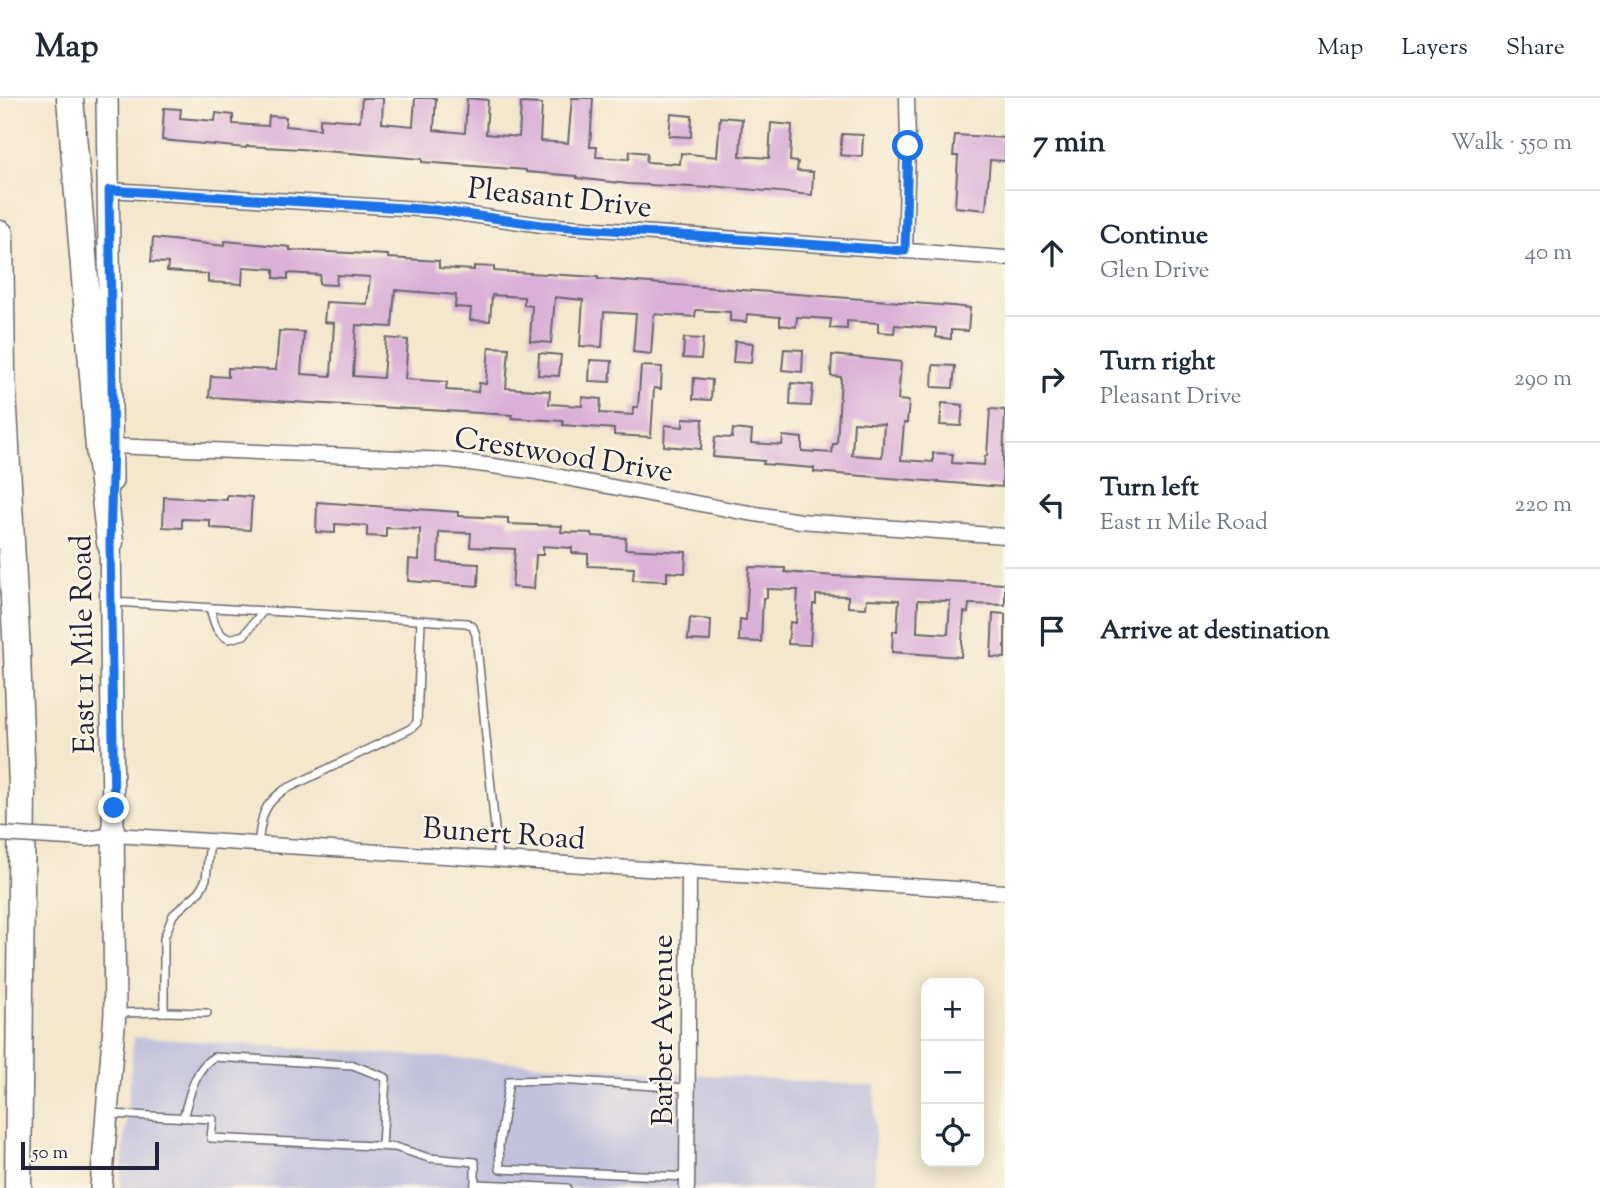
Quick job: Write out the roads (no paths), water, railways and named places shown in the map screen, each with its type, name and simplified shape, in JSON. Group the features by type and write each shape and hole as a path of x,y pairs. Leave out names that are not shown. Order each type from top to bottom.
{"highway":[{"path":"70,98 99,448 110,542"},
{"path":"0,234 2,373 18,654 22,787 18,1188"}],"main road":[{"name":"East 11 Mile Road","path":"101,1188 116,1013 110,542 113,446 107,98"}],"street":[{"path":"905,251 907,98"},
{"name":"Pleasant Drive","path":"109,190 436,210 542,225 1005,258"},
{"name":"Crestwood Drive","path":"113,446 449,460 530,471 800,522 1005,536"},
{"name":"Bunert Road","path":"0,834 86,839 114,835 1005,892"},
{"name":"Barber Avenue","path":"687,1183 690,872"}],"lane":[{"path":"111,602 467,623 473,627 476,635 498,859"},
{"path":"210,608 215,628 220,635 229,639 244,635 263,611"},
{"path":"258,844 263,812 274,797 410,729 417,723 421,621"},
{"path":"164,1013 164,938 173,915 200,891 205,879 210,841"},
{"path":"116,1013 207,1013"},
{"path":"183,1118 194,1084 205,1063 214,1057 353,1065 386,1078 382,1146"},
{"path":"687,1183 500,1169 499,1146 509,1081 558,1080 688,1088"},
{"path":"108,1114 212,1119 211,1138 395,1147 429,1158 475,1162 474,1186 567,1188"}]}
